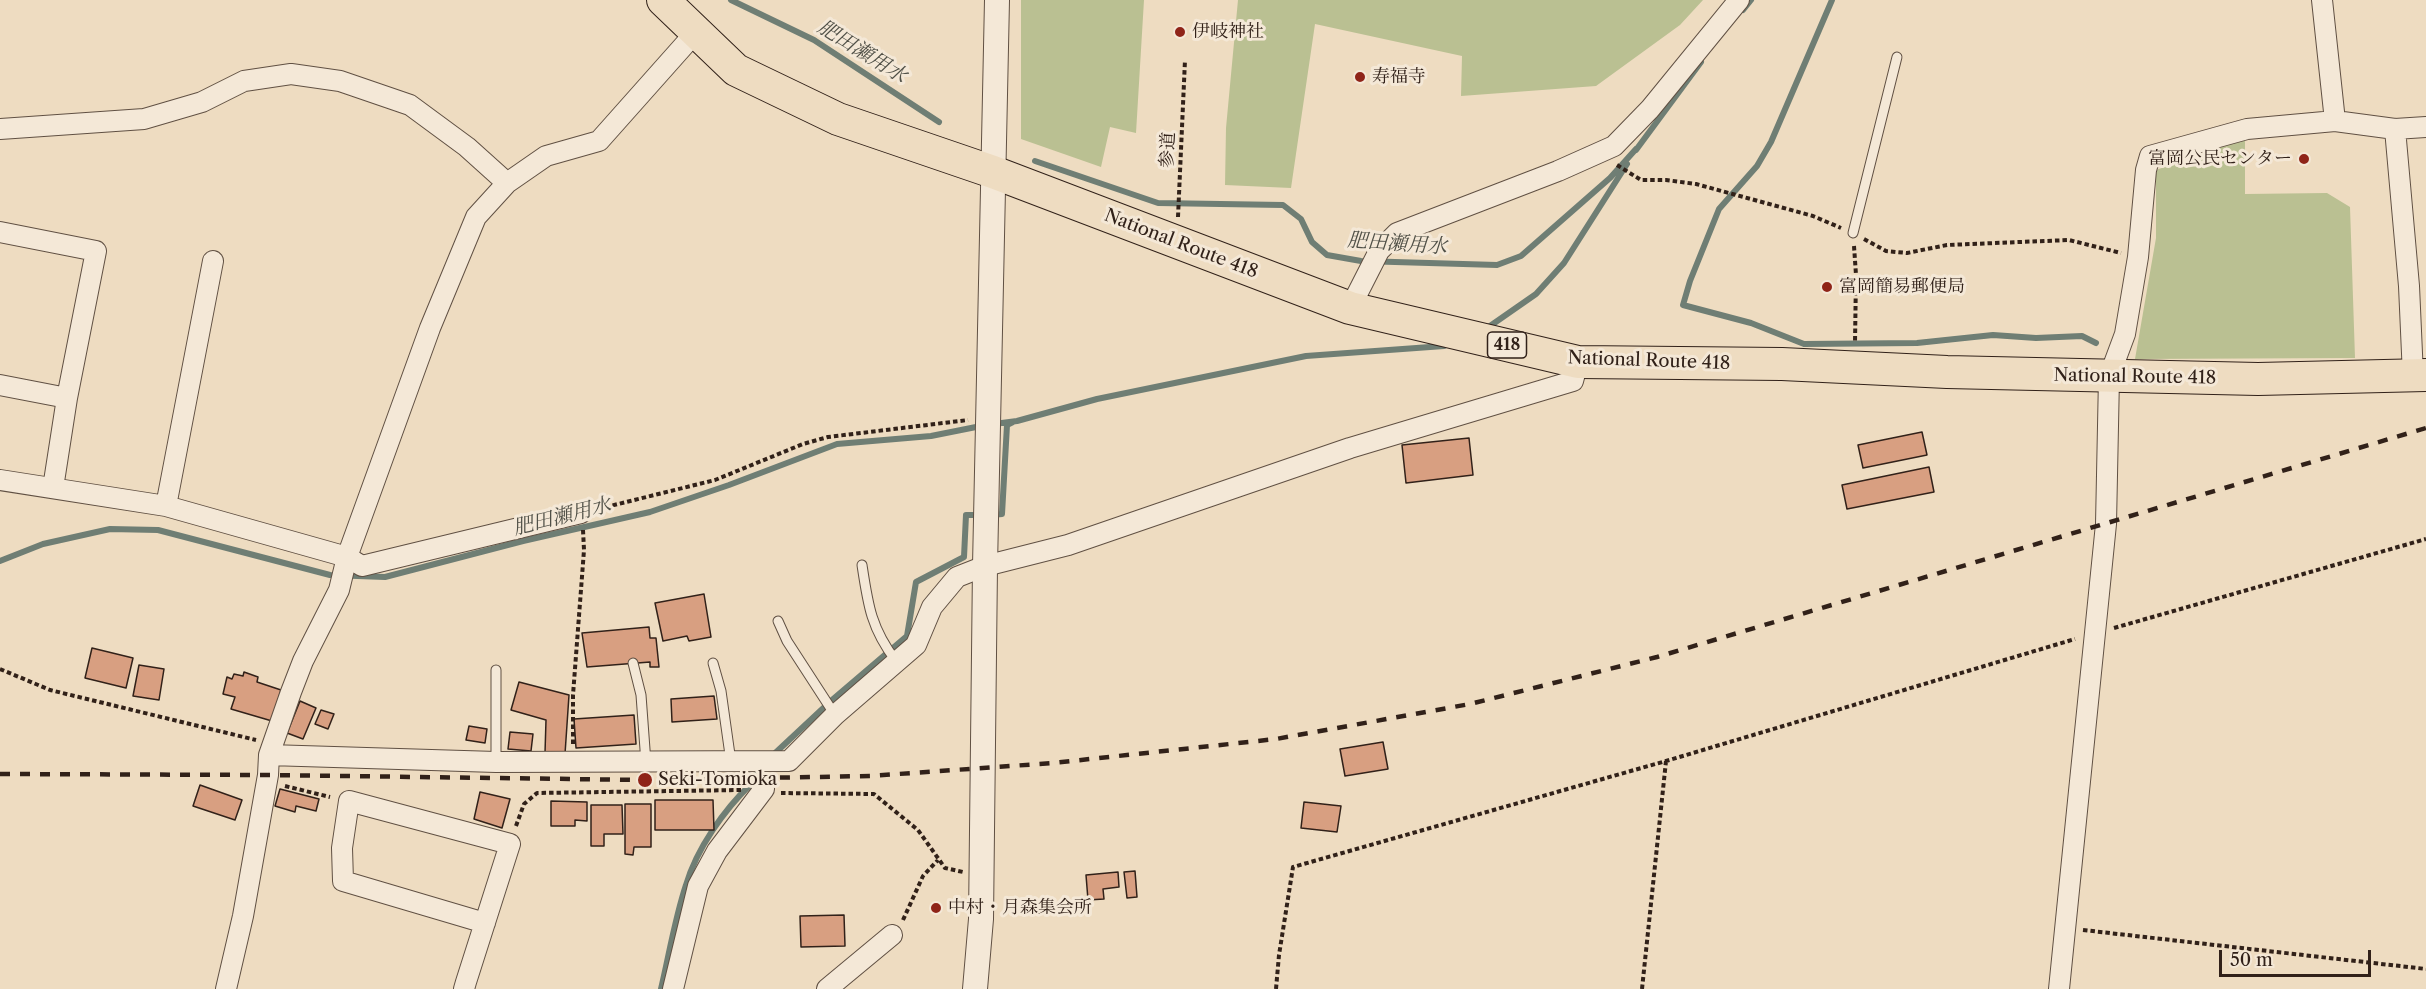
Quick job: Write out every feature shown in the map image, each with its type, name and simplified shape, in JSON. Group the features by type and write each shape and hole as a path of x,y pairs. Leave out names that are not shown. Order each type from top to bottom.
{"highway":[{"name":"National Route 418","path":"663,0 736,70 838,119 993,172 1350,308 1578,362 1782,364 2109,377 2259,379 2420,375"}],"street":[{"path":"975,989 981,919 985,566 997,0"},
{"path":"1350,308 1379,251 1397,233 1558,171 1614,146 1650,109 1738,0"},
{"path":"2322,0 2335,121"},
{"path":"226,989 243,916 271,749 303,661 339,590 346,557 430,328 476,217 507,183 546,156 599,141 695,33"},
{"path":"0,129 144,119 201,102 244,81 291,74 340,81 410,105 467,147 507,183"},
{"path":"2060,989 2106,524 2109,377 2125,334 2138,257 2146,170 2150,156 2247,129 2335,121 2395,129 2426,128"},
{"path":"2395,129 2409,286 2420,375"},
{"path":"0,232 96,251 67,398 53,488"},
{"path":"166,506 213,261"},
{"path":"271,749 496,762 789,761 835,715 916,645 932,607 957,577 985,566 1068,545 1350,448 1573,381 1578,362"},
{"path":"0,385 67,398"},
{"path":"0,480 166,506 346,557 362,566 581,513"},
{"path":"673,989 698,886 717,851 764,789"},
{"path":"464,989 485,923 510,844 349,801 342,848 343,881 485,923"},
{"path":"827,989 892,935"}],"lane":[{"path":"1853,233 1897,57"},
{"path":"862,565 874,627 896,661"},
{"path":"778,621 787,641 835,715"},
{"path":"633,663 641,694 646,763"},
{"path":"713,663 721,691 731,762"},
{"path":"495,670 496,762"}],"path":[{"name":"参道","path":"1177,242 1185,60"},
{"path":"1853,233 1856,275 1855,368"},
{"path":"573,763 573,695 584,550 581,513 714,480 803,444 828,437 953,423 988,416"},
{"path":"1276,989 1293,867 1666,761 2096,633 2426,539"},
{"path":"0,669 50,690 271,749"},
{"path":"1642,989 1666,761"},
{"path":"267,782 349,801"},
{"path":"510,844 524,804 537,793 764,789 782,793 874,794 918,830 945,868 956,872 981,872"},
{"path":"892,935 905,917 923,876 938,860"},
{"path":"2067,928 2426,969"}],"green space":[{"path":"1021,0 1144,0 1136,133 1110,127 1101,167 1021,139"},
{"path":"1238,0 1703,0 1680,25 1596,86 1461,96 1462,56 1315,24 1291,188 1225,185 1226,128"},
{"path":"2245,139 2245,194 2327,193 2350,207 2355,358 2135,359 2156,238 2156,170"}],"building":[{"path":"1922,432 1927,455 1863,468 1858,445"},
{"path":"1469,438 1473,475 1406,483 1402,445"},
{"path":"1929,467 1934,492 1847,509 1842,485"},
{"path":"704,594 711,637 689,641 687,636 663,641 655,603"},
{"path":"649,627 650,638 656,638 659,667 650,667 650,662 587,667 582,633"},
{"path":"92,648 133,658 126,688 85,678"},
{"path":"139,665 164,669 159,700 133,696"},
{"path":"244,672 258,677 257,682 281,690 272,721 231,709 235,697 223,694 227,677 232,679 234,674 243,676"},
{"path":"519,682 569,695 565,754 545,753 546,720 511,710"},
{"path":"714,696 717,719 672,722 671,699"},
{"path":"300,701 316,708 303,739 287,733"},
{"path":"321,710 334,714 328,729 315,724"},
{"path":"634,715 636,744 576,748 574,719"},
{"path":"469,726 487,729 485,743 466,740"},
{"path":"510,732 533,734 531,751 508,749"},
{"path":"1383,742 1388,769 1345,776 1340,749"},
{"path":"200,785 242,800 235,820 193,806"},
{"path":"280,789 319,799 316,811 296,806 295,812 275,806"},
{"path":"480,792 510,799 502,828 474,819"},
{"path":"655,800 713,800 714,830 655,830"},
{"path":"551,801 587,802 587,821 575,820 575,826 551,826"},
{"path":"1304,802 1341,806 1337,832 1301,828"},
{"path":"625,804 651,804 651,847 634,847 633,855 625,854"},
{"path":"591,805 622,805 623,834 604,834 604,846 591,846"},
{"path":"1135,871 1137,897 1127,898 1124,872"},
{"path":"1118,872 1119,887 1103,889 1104,899 1088,900 1086,875"},
{"path":"844,915 845,946 801,947 800,916"}],"waterway":[{"name":"肥田瀬用水","path":"731,0 814,40 939,122"},
{"name":"肥田瀬用水","path":"1743,10 1751,0"},
{"path":"1832,0 1771,142 1757,166 1719,209 1690,281 1683,305 1751,323 1804,344 1917,343 1993,335 2036,338 2082,336 2096,343"},
{"name":"肥田瀬用水","path":"1636,150 1701,62"},
{"name":"肥田瀬用水","path":"1035,161 1158,203 1283,205 1301,219 1312,242 1327,255 1361,261 1497,265 1521,256 1610,178 1636,149"},
{"name":"肥田瀬用水","path":"1490,326 1536,294 1564,263 1627,164"},
{"name":"肥田瀬用水","path":"994,424 1017,421 1097,399 1306,356 1444,346"},
{"name":"肥田瀬用水","path":"992,515 1002,514 1007,425 1013,422"},
{"name":"肥田瀬用水","path":"0,561 43,544 110,529 158,530 330,575 385,577 523,541 650,512 837,444 931,436 981,426"},
{"name":"肥田瀬用水","path":"772,756 832,700 907,636 916,582 964,557 966,515 982,515"},
{"name":"肥田瀬用水","path":"661,989 679,910 697,857 712,830 751,784 751,775 760,767"}],"railway":[{"path":"0,774 645,780 870,776 1053,763 1276,739 1470,704 1657,657 2426,428"}],"place":[{"name":"伊岐神社","path":"1180,32"},
{"name":"寿福寺","path":"1360,77"},
{"name":"富岡公民センター","path":"2304,159"},
{"name":"富岡簡易郵便局","path":"1827,287"},
{"name":"Seki-Tomioka","path":"645,780"},
{"name":"中村・月森集会所","path":"936,908"}]}
